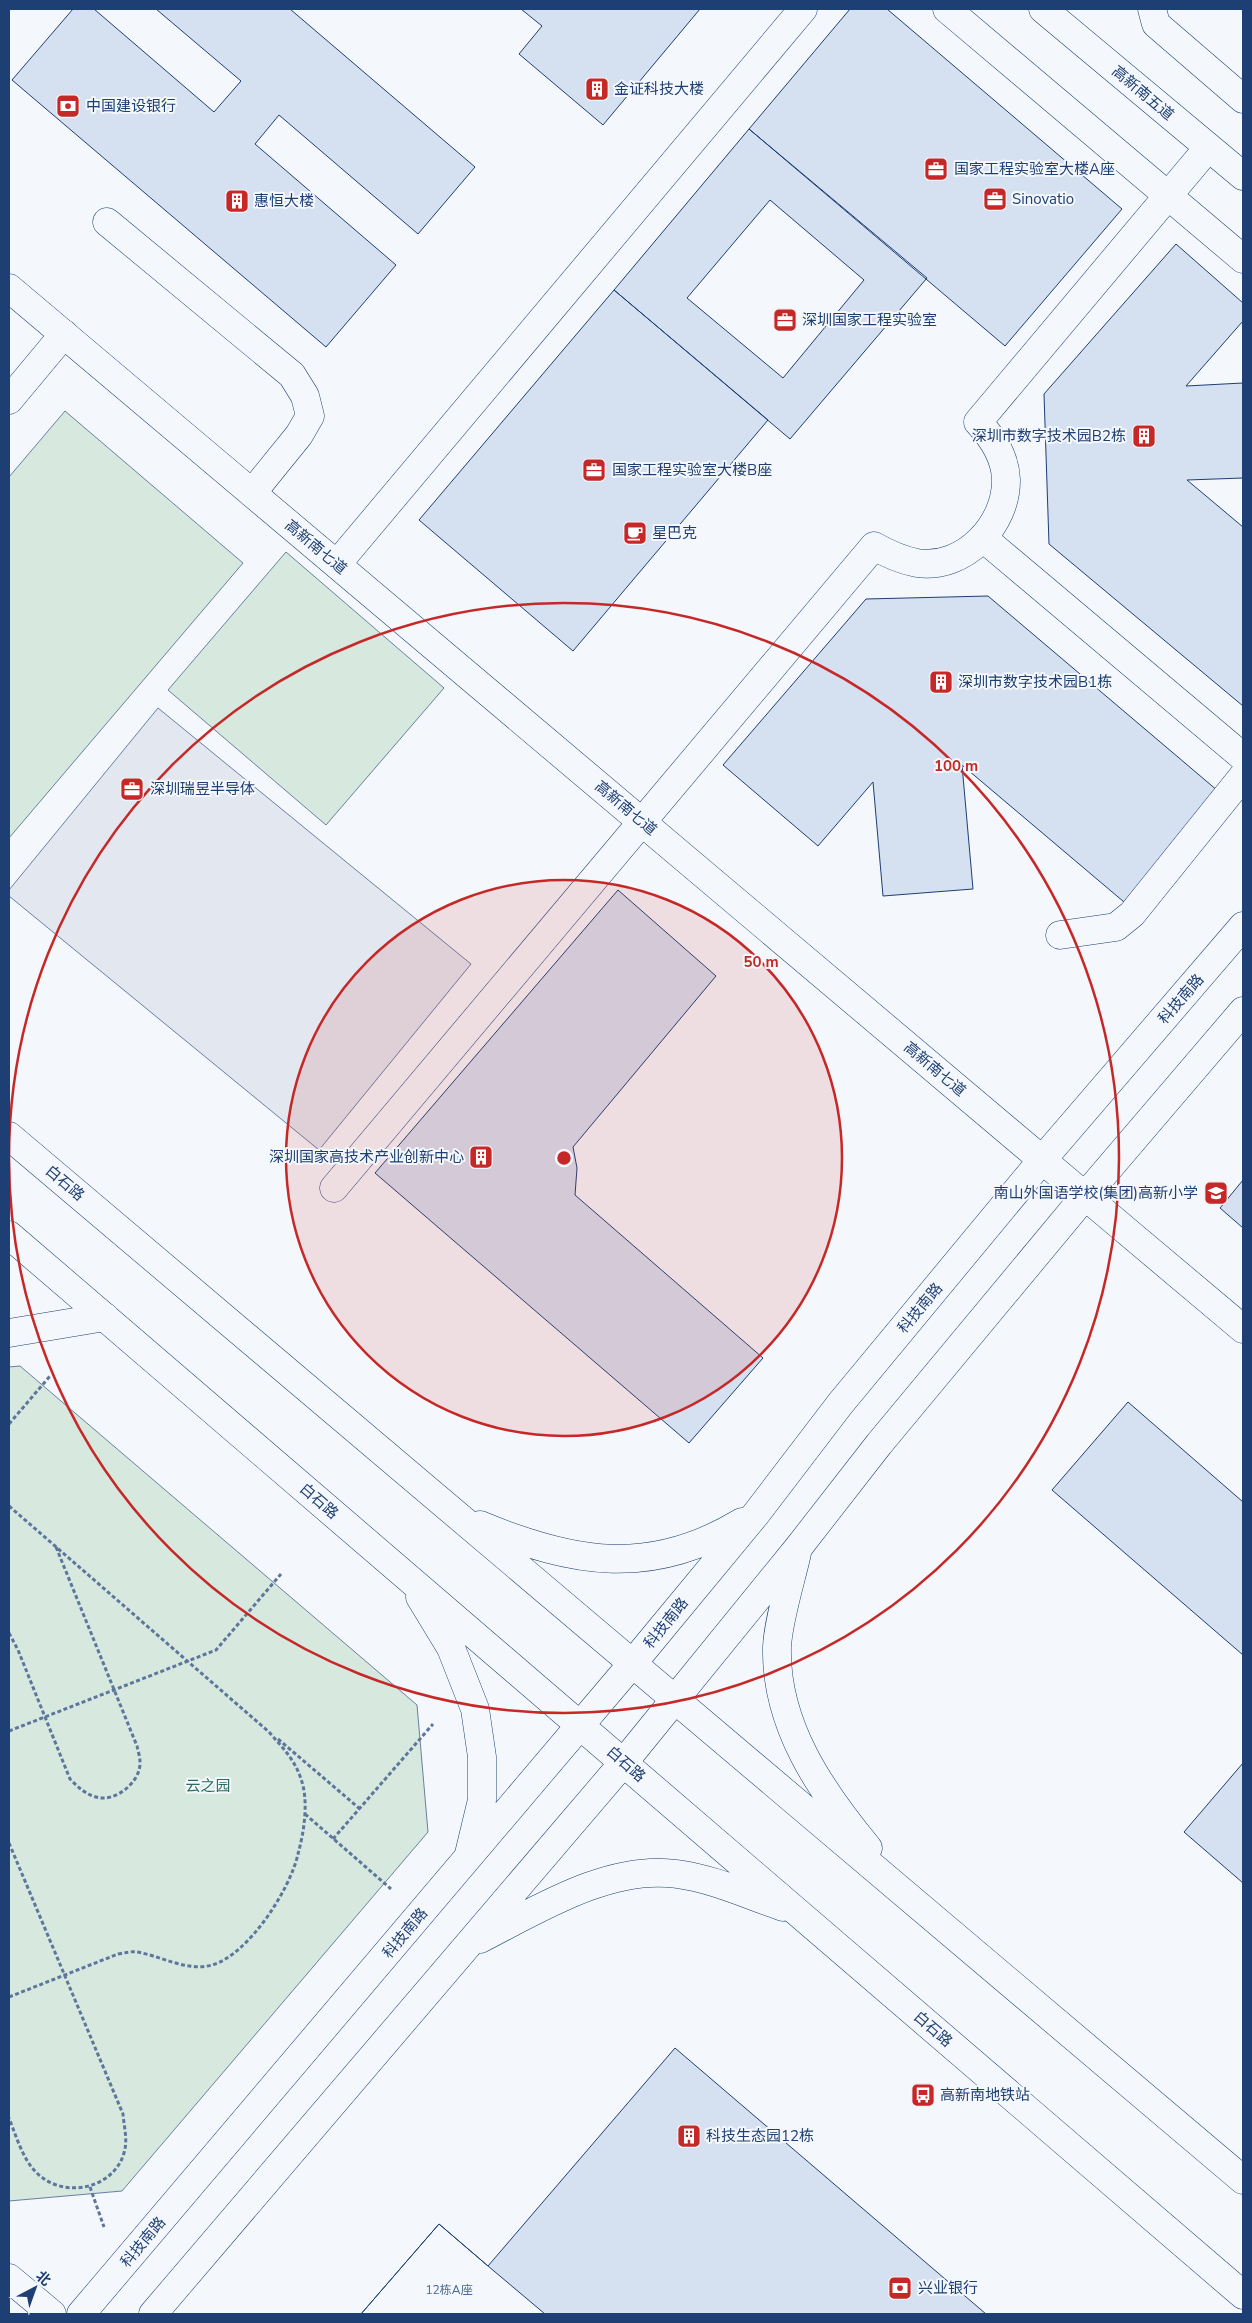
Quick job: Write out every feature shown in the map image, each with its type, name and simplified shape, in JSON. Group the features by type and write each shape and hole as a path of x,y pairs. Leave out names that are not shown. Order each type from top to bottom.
{"main road":[{"path":"337,564 803,9"},
{"path":"946,9 1243,259"},
{"name":"高新南五道","path":"1043,9 1243,176"},
{"path":"1152,9 1156,24 1243,99"},
{"path":"334,1188 874,546 896,558 918,563 942,562 964,553 983,538 996,521 1004,501 1006,479 1002,458 993,438 978,422 1208,148"},
{"path":"107,222 292,375 305,396 310,416 299,435 252,493"},
{"name":"高新南七道","path":"9,288 1243,1329"},
{"path":"13,385 64,334"},
{"path":"983,538 1243,757"},
{"path":"1060,935 1116,927 1132,914 1243,776"},
{"name":"科技南路","path":"81,2314 581,1725 756,1514 840,1404 1042,1160 1243,926"},
{"path":"153,2314 624,1762 798,1548 879,1444 1085,1196 1243,1011"},
{"name":"白石路","path":"9,1136 1243,2180"},
{"name":"白石路","path":"9,1235 1243,2295"},
{"path":"9,1333 105,1317"},
{"path":"457,1516 515,1540 567,1555 608,1559 678,1552 716,1538 756,1514"},
{"path":"798,1548 777,1646 780,1684 789,1724 806,1762 827,1794 849,1825 908,1898"},
{"path":"408,1576 451,1648 475,1709 482,1757 482,1800 468,1858"},
{"path":"468,1946 565,1896 642,1873 676,1874 718,1884 799,1914"},
{"path":"9,2278 52,2314"}],"path":[{"path":"9,1424 50,1376"},
{"path":"9,1506 360,1809"},
{"path":"9,1633 18,1650 70,1779 82,1791 97,1798 113,1798 126,1789 137,1775 141,1763 137,1746 56,1547"},
{"path":"9,1731 216,1650 281,1574"},
{"path":"333,1839 432,1724"},
{"path":"9,1997 118,1954 135,1952 190,1966 211,1966 230,1957 249,1940 282,1893 298,1856 305,1814 302,1780 290,1756 270,1732"},
{"path":"305,1814 392,1889"},
{"path":"9,1843 122,2114 126,2139 124,2153 116,2168 104,2179 90,2187 74,2189 58,2186 40,2176 26,2160 9,2118"},
{"path":"90,2187 104,2227"}],"green space":[{"path":"65,411 243,563 9,838 9,477"},
{"path":"286,552 444,688 326,825 168,690"},
{"name":"云之园","path":"20,1366 417,1705 428,1832 122,2191 9,2201 9,1367"}],"shaded area":[{"path":"158,708 471,964 319,1150 9,896 9,890"}],"building":[{"name":"惠恒大楼","path":"73,9 94,9 214,112 241,81 156,9 290,9 475,167 418,234 279,115 255,144 396,265 326,347 12,80"},
{"name":"金证科技大楼","path":"521,9 700,9 603,125 519,54 542,26"},
{"name":"国家工程实验室大楼A座","path":"850,9 887,9 1122,209 1005,346 749,129"},
{"path":"749,129 927,278 790,439 614,290","holes":["770,200 864,280 783,378 687,298"]},
{"name":"深圳市数字技术园B2栋","path":"1176,244 1243,303 1243,321 1186,386 1243,383 1243,478 1187,480 1243,527 1243,706 1049,544 1044,394"},
{"name":"国家工程实验室大楼B座","path":"614,290 768,420 573,651 419,520"},
{"name":"深圳市数字技术园B1栋","path":"988,596 1218,791 1124,902 962,765 973,889 883,896 873,782 818,846 723,765 866,599"},
{"name":"深圳国家高技术产业创新中心","path":"618,890 716,976 573,1147 577,1168 575,1195 763,1358 689,1443 375,1173"},
{"path":"1243,1180 1243,1228 1220,1208"},
{"path":"1128,1402 1243,1502 1243,1655 1052,1490"},
{"path":"1243,1763 1243,1883 1184,1832"},
{"name":"科技生态园12栋","path":"675,2048 986,2314 361,2314 439,2224 488,2266"},
{"path":"439,2224 488,2266 545,2314 361,2314"}],"place":[{"name":"金证科技大楼","path":"597,89"},
{"name":"中国建设银行","path":"68,106"},
{"name":"国家工程实验室大楼A座","path":"936,169"},
{"name":"Sinovatio","path":"995,199"},
{"name":"惠恒大楼","path":"237,201"},
{"name":"深圳国家工程实验室","path":"785,320"},
{"name":"深圳市数字技术园B2栋","path":"1144,436"},
{"name":"国家工程实验室大楼B座","path":"594,470"},
{"name":"星巴克","path":"635,533"},
{"name":"深圳市数字技术园B1栋","path":"941,682"},
{"name":"深圳瑞昱半导体","path":"132,789"},
{"name":"深圳国家高技术产业创新中心","path":"481,1157"},
{"name":"南山外国语学校(集团)高新小学","path":"1216,1193"},
{"name":"高新南地铁站","path":"923,2095"},
{"name":"科技生态园12栋","path":"689,2136"},
{"name":"兴业银行","path":"900,2288"}]}
